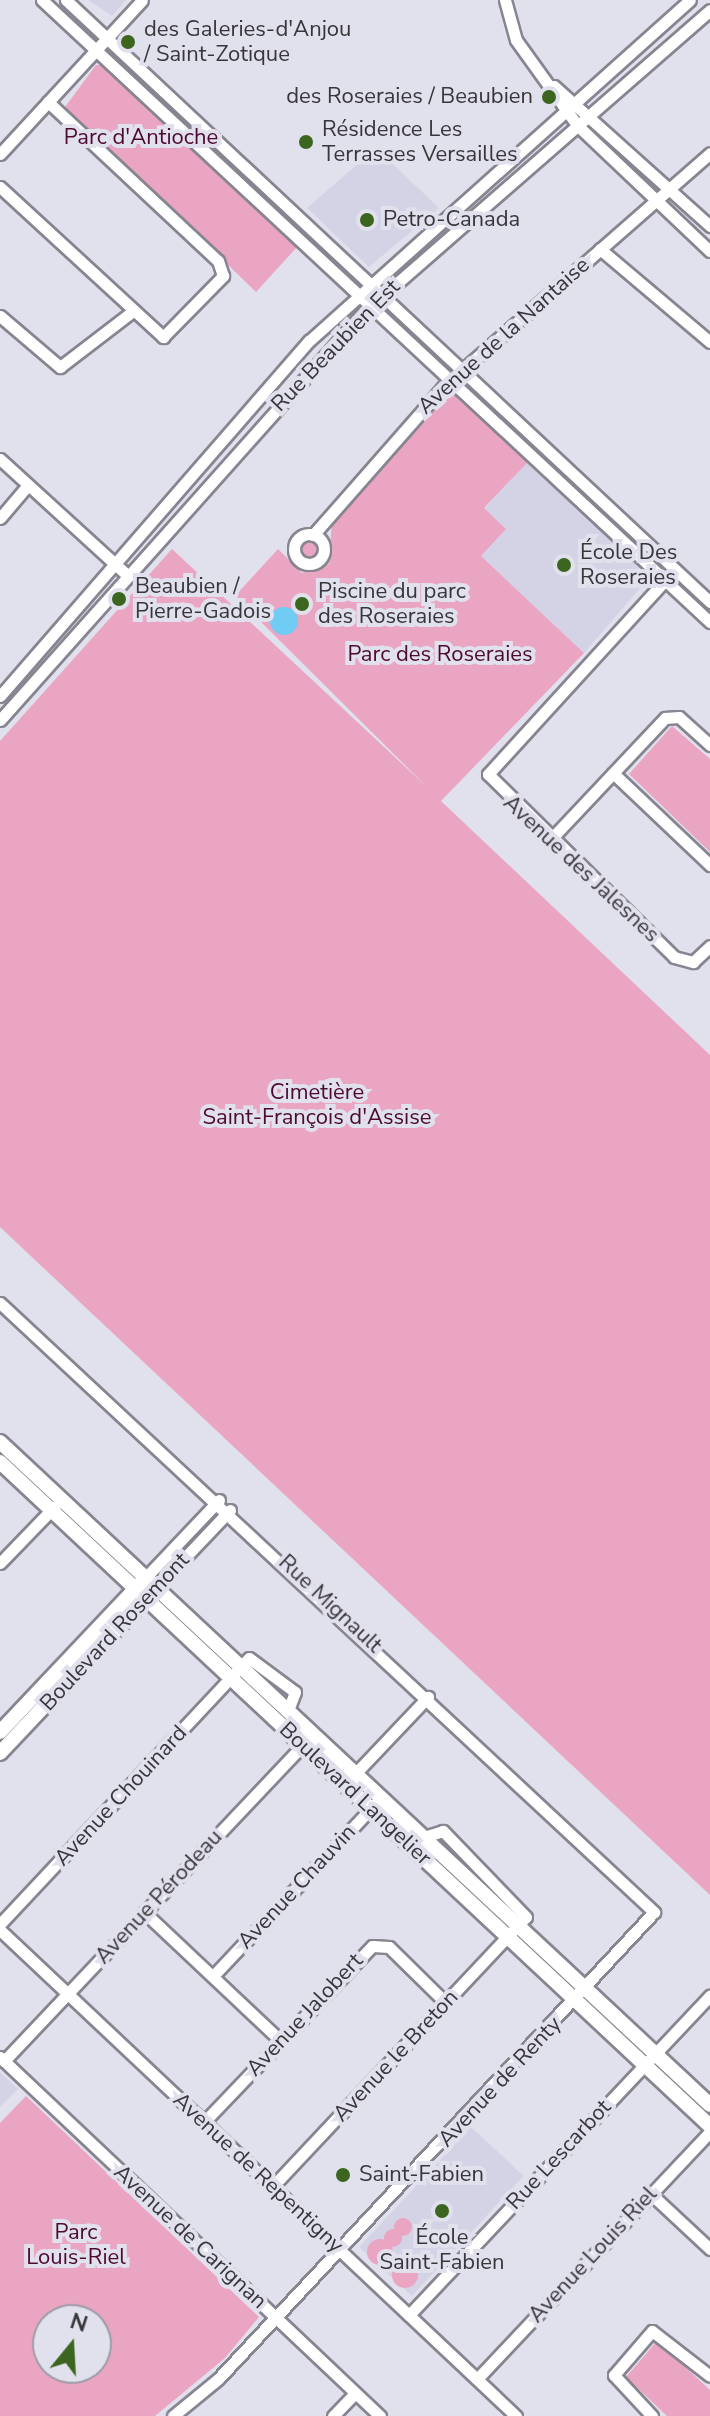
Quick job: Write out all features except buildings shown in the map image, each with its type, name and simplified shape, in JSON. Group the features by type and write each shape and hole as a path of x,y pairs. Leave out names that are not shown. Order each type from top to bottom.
{"main road":[{"name":"Boulevard Langelier","path":"0,1442 56,1504 146,1588 242,1667 288,1710 308,1740"},
{"name":"Boulevard Langelier","path":"0,1462 56,1504"},
{"name":"Boulevard Langelier","path":"146,1588 232,1679 308,1740 649,2059 710,2105"},
{"name":"Boulevard Rosemont","path":"0,1732 146,1588"},
{"name":"Boulevard Rosemont","path":"0,1753 146,1588"},
{"name":"Boulevard Langelier","path":"376,1804 423,1837 513,1932"},
{"name":"Boulevard Langelier","path":"649,2059 710,2129"}],"street":[{"path":"42,0 99,48 373,303 710,622"},
{"path":"66,0 109,36 385,293 710,602"},
{"path":"0,154 142,0"},
{"path":"505,0 516,40 553,86 577,125 710,251"},
{"name":"Rue Beaubien Est","path":"0,696 237,420 360,291 690,0"},
{"name":"Rue Beaubien Est","path":"0,720 253,433 373,303 710,10"},
{"path":"553,86 592,113 710,226"},
{"path":"0,187 159,335 171,336 221,279 223,267 48,102"},
{"name":"Avenue de la Nantaise","path":"313,535 452,379 710,153"},
{"path":"600,249 710,342"},
{"path":"0,316 60,367 133,311"},
{"path":"237,420 253,433"},
{"path":"0,459 128,576"},
{"path":"0,518 28,485"},
{"name":"Avenue des Jalesnes","path":"675,569 489,768 494,788 674,957 687,964 710,946"},
{"path":"42,648 54,659"},
{"path":"550,840 665,718 679,717 710,745"},
{"path":"613,773 710,865"},
{"name":"Rue Mignault","path":"0,1303 230,1510 654,1912"},
{"name":"Boulevard Rosemont","path":"146,1588 219,1500"},
{"path":"0,1563 56,1504"},
{"name":"Boulevard Rosemont","path":"146,1588 230,1510"},
{"name":"Avenue Chouinard","path":"0,1927 242,1667"},
{"path":"350,1779 428,1697"},
{"name":"Avenue Pérodeau","path":"2,2059 308,1740"},
{"name":"Avenue Chauvin","path":"213,1976 376,1804"},
{"path":"144,1912 281,2041"},
{"name":"Avenue de Renty","path":"173,2416 276,2318 341,2250 581,1996 654,1912"},
{"name":"Avenue de Repentigny","path":"0,1927 516,2416"},
{"name":"Avenue le Breton","path":"273,2186 513,1932"},
{"name":"Avenue Jalobert","path":"204,2122 377,1944 446,2003"},
{"name":"Rue Lescarbot","path":"409,2315 710,1996"},
{"name":"Avenue de Carignan","path":"2,2059 380,2416"},
{"name":"Avenue Louis Riel","path":"477,2379 710,2129"},
{"path":"651,2194 710,2249"},
{"path":"652,2416 614,2375 652,2331 710,2376"},
{"path":"333,2416 355,2393"}],"shaded area":[{"path":"88,0 126,0 112,16"},
{"path":"376,148 439,208 369,267 307,208"},
{"name":"École Des Roseraies","path":"528,462 650,577 584,653 481,556 506,529 484,509"},
{"path":"0,2072 18,2089 0,2107"},
{"name":"École Saint-Fabien","path":"471,2127 524,2176 412,2296 359,2247"}],"green space":[{"name":"Parc d'Antioche","path":"96,65 105,65 298,246 256,292 65,107"},
{"name":"Cimetière Saint-François d'Assise","path":"449,395 458,395 528,462 484,508 506,529 481,556 584,653 441,801 710,1055 710,1895 0,1227 0,741 172,549 428,788 235,596 278,549 302,573 329,564 332,519"},
{"path":"309,540 318,549 309,558 300,549"},
{"path":"672,726 710,759 710,852 629,774"},
{"name":"Parc Louis-Riel","path":"26,2096 259,2317 225,2358 155,2416 0,2416 0,2123"},
{"path":"403,2218 412,2227 403,2236 394,2227"},
{"path":"393,2229 402,2238 393,2247 384,2238"},
{"path":"380,2239 390,2242 393,2252 390,2262 380,2265 370,2262 367,2252 370,2242"},
{"path":"405,2262 415,2265 418,2275 415,2285 405,2288 395,2285 392,2275 395,2265"},
{"path":"657,2341 710,2390 710,2416 667,2416 626,2377"}],"water":[{"path":"284,607 294,611 298,621 294,631 284,635 274,631 270,621 274,611"}],"place":[{"name":"des Galeries-d'Anjou / Saint-Zotique","path":"128,42"},
{"name":"des Roseraies / Beaubien","path":"549,97"},
{"name":"Résidence Les Terrasses Versailles","path":"306,142"},
{"name":"Petro-Canada","path":"367,220"},
{"name":"École Des Roseraies","path":"564,565"},
{"name":"Beaubien / Pierre-Gadois","path":"119,599"},
{"name":"Piscine du parc des Roseraies","path":"302,604"},
{"name":"Saint-Fabien","path":"343,2175"},
{"name":"École Saint-Fabien","path":"442,2211"}],"park label":[{"name":"Parc des Roseraies","path":"440,655"}]}
